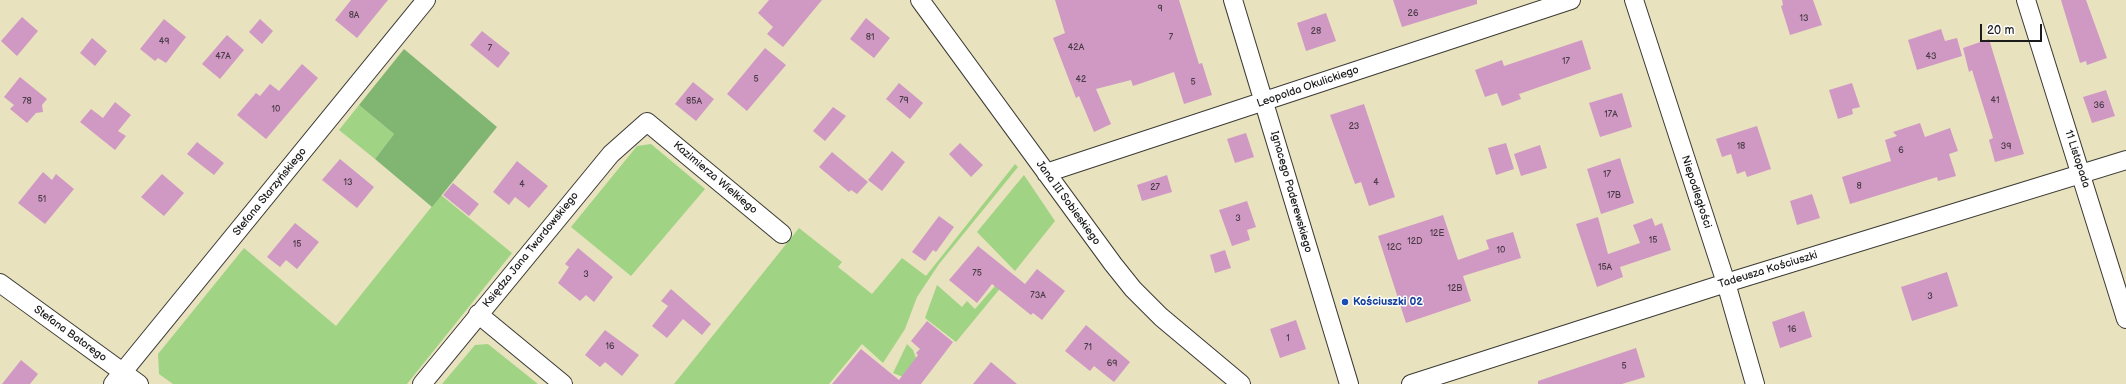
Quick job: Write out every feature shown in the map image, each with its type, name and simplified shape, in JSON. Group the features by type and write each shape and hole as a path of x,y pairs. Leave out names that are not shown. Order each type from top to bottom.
{"street":[{"name":"Stefana Starzyńskiego","path":"118,378 426,0"},
{"name":"Jana III Sobieskiego","path":"920,0 1046,173 1133,289 1160,317 1241,384"},
{"name":"Ignacego Paderewskiego","path":"1233,0 1265,101 1349,384"},
{"name":"Leopolda Okulickiego","path":"1046,173 1571,0"},
{"name":"Niepodległości","path":"1634,0 1726,283 1755,384"},
{"name":"11 Listopada","path":"2026,0 2082,174 2126,319"},
{"name":"Kazimierza Wielkiego","path":"647,122 782,234"},
{"name":"Księdza Jana Twardowskiego","path":"422,384 610,154 647,122"},
{"name":"Tadeusza Kościuszki","path":"1411,384 1726,283 2126,160"},
{"name":"Stefana Batorego","path":"0,283 118,378 139,384"},
{"path":"478,314 563,384"}],"green space":[{"path":"404,49 497,127 432,207 375,159 394,134 359,105"},
{"path":"359,105 394,134 375,159 339,130"},
{"path":"651,144 705,189 631,276 571,227 637,146"},
{"path":"1015,164 1018,167 939,264 917,297 905,329 883,363 862,344 829,384 674,384 799,228 842,262 838,267 872,294 902,258 926,276"},
{"path":"1024,175 1055,221 1015,271 977,232"},
{"path":"441,195 512,253 407,384 173,384 159,374 158,354 244,248 336,326"},
{"path":"1008,271 1012,274 956,342 925,318 937,285 962,307 967,301 975,309"},
{"path":"488,344 538,384 442,384 475,345"},
{"path":"907,344 913,350 917,361 903,377 893,373"}],"building":[{"path":"351,0 388,0 357,38 335,20"},
{"path":"769,0 822,0 783,47 767,34 773,27 758,13"},
{"path":"1055,0 1179,0 1199,64 1202,63 1212,95 1184,104 1174,72 1133,86 1131,80 1096,89 1111,124 1094,132 1079,96 1076,98 1053,38 1065,33"},
{"path":"1393,0 1477,0 1477,4 1402,27"},
{"path":"1782,0 1813,0 1822,25 1790,35 1781,6 1783,5"},
{"path":"2061,0 2086,0 2107,58 2087,65 2086,61 2080,63"},
{"path":"1326,13 1336,41 1306,51 1297,23"},
{"path":"22,17 38,31 17,56 1,41"},
{"path":"866,18 890,38 874,58 850,39"},
{"path":"164,19 186,37 166,63 158,58 155,61 140,49"},
{"path":"260,19 273,31 262,44 249,32"},
{"path":"1941,29 1945,41 1957,38 1962,56 1917,70 1908,40"},
{"path":"482,31 510,53 498,68 470,45"},
{"path":"227,35 244,50 220,79 202,64"},
{"path":"92,38 107,51 95,66 80,53"},
{"path":"1989,39 2024,154 1995,162 1989,140 1993,138 1972,70 1969,72 1963,48"},
{"path":"1582,40 1591,69 1519,94 1521,99 1502,106 1497,93 1485,97 1475,70 1502,60 1504,66"},
{"path":"765,48 786,65 747,111 727,94"},
{"path":"302,64 318,78 266,139 237,115 256,93 260,96 270,84 279,91"},
{"path":"20,77 47,99 42,105 43,112 36,113 27,123 10,109 14,105 4,97"},
{"path":"693,82 714,99 696,121 675,104"},
{"path":"899,83 923,103 910,119 886,99"},
{"path":"1852,83 1860,107 1852,109 1853,114 1838,119 1829,90"},
{"path":"2106,90 2115,116 2092,123 2083,97"},
{"path":"1622,93 1632,127 1600,137 1589,103"},
{"path":"115,102 131,115 118,131 126,136 115,150 80,122 91,109 103,118"},
{"path":"1364,104 1395,197 1369,206 1361,182 1355,184 1330,115"},
{"path":"833,107 846,116 825,141 813,131"},
{"path":"1920,123 1925,137 1950,128 1958,151 1949,154 1956,176 1938,181 1937,177 1850,204 1842,177 1891,161 1885,140 1897,136 1893,132"},
{"path":"1757,126 1771,169 1747,177 1745,171 1737,174 1731,154 1722,157 1716,139"},
{"path":"1246,133 1254,157 1235,163 1227,139"},
{"path":"197,142 224,163 214,175 187,154"},
{"path":"960,143 983,165 971,177 949,154"},
{"path":"1506,143 1514,169 1496,175 1488,148"},
{"path":"1540,145 1547,168 1521,176 1514,154"},
{"path":"892,151 905,162 882,191 868,180"},
{"path":"832,152 868,182 857,194 851,190 849,192 819,167"},
{"path":"1620,158 1634,203 1601,214 1587,169"},
{"path":"340,159 374,187 357,208 322,180"},
{"path":"517,161 548,186 529,208 515,197 509,205 493,192"},
{"path":"43,172 52,180 56,174 74,189 45,224 18,203"},
{"path":"162,174 184,193 164,216 141,197"},
{"path":"1167,175 1172,192 1142,201 1137,185"},
{"path":"453,183 479,204 469,216 443,195"},
{"path":"1812,194 1820,218 1797,225 1790,201"},
{"path":"1247,201 1256,227 1247,230 1250,240 1232,246 1219,210"},
{"path":"1443,215 1458,260 1489,249 1486,240 1513,232 1521,258 1463,276 1471,301 1406,323 1378,236"},
{"path":"939,216 954,227 936,252 933,250 925,261 912,252"},
{"path":"1598,217 1608,254 1640,243 1633,225 1652,218 1655,226 1662,223 1671,250 1620,267 1623,277 1597,287 1576,224"},
{"path":"295,223 319,242 297,269 286,260 280,267 267,257"},
{"path":"978,246 1025,284 1037,269 1065,291 1042,320 1033,313 1031,315 992,284 977,303 949,280"},
{"path":"578,248 613,277 594,302 586,295 580,301 558,283 569,267 565,264"},
{"path":"1225,250 1231,268 1215,273 1210,255"},
{"path":"1947,272 1958,306 1912,321 1901,287"},
{"path":"671,289 711,324 702,335 683,319 667,338 652,326 668,306 661,301"},
{"path":"1804,311 1812,337 1780,348 1772,322"},
{"path":"1296,320 1306,349 1280,358 1270,329"},
{"path":"927,321 953,342 921,384 832,384 861,349 899,380 918,355 916,353 920,349 911,341"},
{"path":"1086,325 1130,362 1114,382 1094,366 1090,371 1065,351"},
{"path":"605,330 639,355 622,376 605,362 600,367 585,355"},
{"path":"1636,348 1645,377 1622,384 1538,384 1538,381"},
{"path":"21,360 38,374 30,384 2,384"},
{"path":"991,362 1017,384 973,384"}],"place":[{"name":"Kościuszki 02","path":"1345,302"}]}
